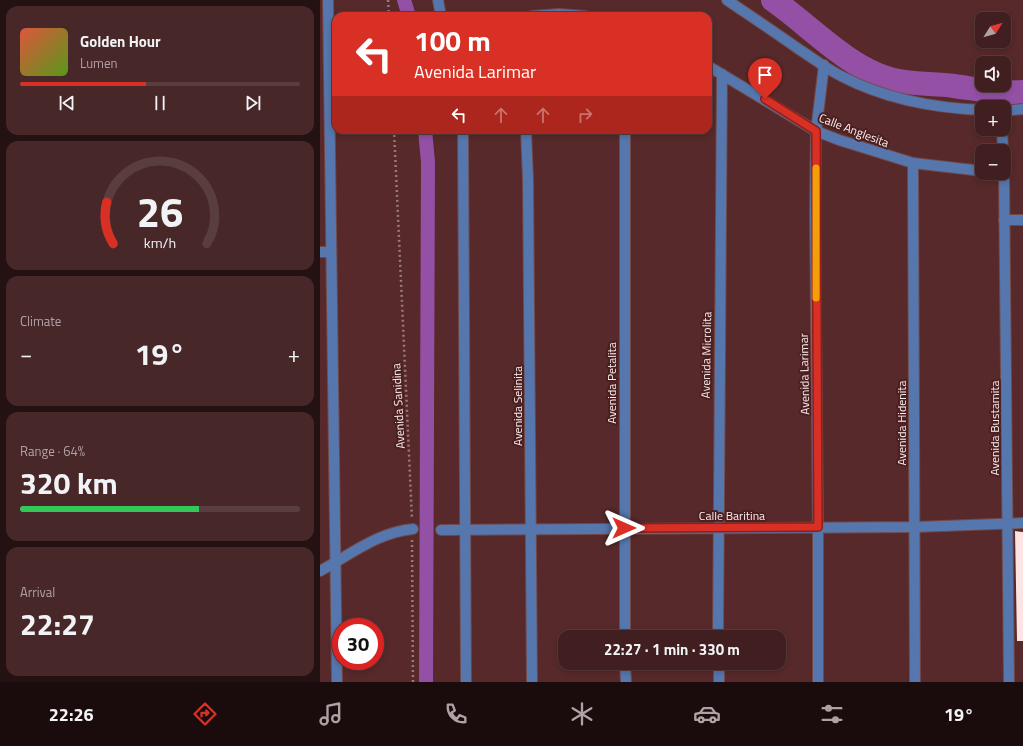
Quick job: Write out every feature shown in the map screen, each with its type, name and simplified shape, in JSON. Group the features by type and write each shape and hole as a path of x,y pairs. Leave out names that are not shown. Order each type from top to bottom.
{"street":[{"path":"328,0 334,563 337,682"},
{"path":"438,0 440,12"},
{"path":"728,0 840,76 879,93 932,105 975,109"},
{"name":"Avenida Larimar","path":"818,682 816,131 824,65"},
{"name":"Calle Anglesita","path":"712,68 816,131 862,149 913,163 975,170"},
{"name":"Avenida Microlita","path":"718,630 722,74"},
{"path":"1011,110 1023,109"},
{"path":"462,134 466,682"},
{"name":"Avenida Selinita","path":"526,134 528,188 532,682"},
{"name":"Avenida Petalita","path":"624,134 625,630"},
{"name":"Avenida Hidenita","path":"913,163 915,682"},
{"name":"Avenida Bustamita","path":"1004,180 1009,682"},
{"path":"1004,220 1023,220"},
{"path":"320,252 331,252"},
{"name":"Calle Baritina","path":"441,530 915,527 1007,522 1023,523"},
{"path":"320,571 357,549 378,539 394,532 413,529"},
{"path":"625,670 626,682"},
{"path":"718,670 719,682"}],"path":[{"path":"388,0 389,12"},
{"name":"Avenida Sanidina","path":"394,134 413,529 413,682"}],"building":[{"path":"1015,531 1023,532 1023,641 1017,641"}],"waterway":[{"path":"404,0 408,12"},
{"path":"773,0 844,55 874,73 890,79 997,92 1023,92"},
{"path":"425,134 428,162 426,682"}],"slow traffic":[{"path":"816,168 816,298"}],"route":[{"path":"624,528 818,527 815,212 816,131 765,99"}]}
